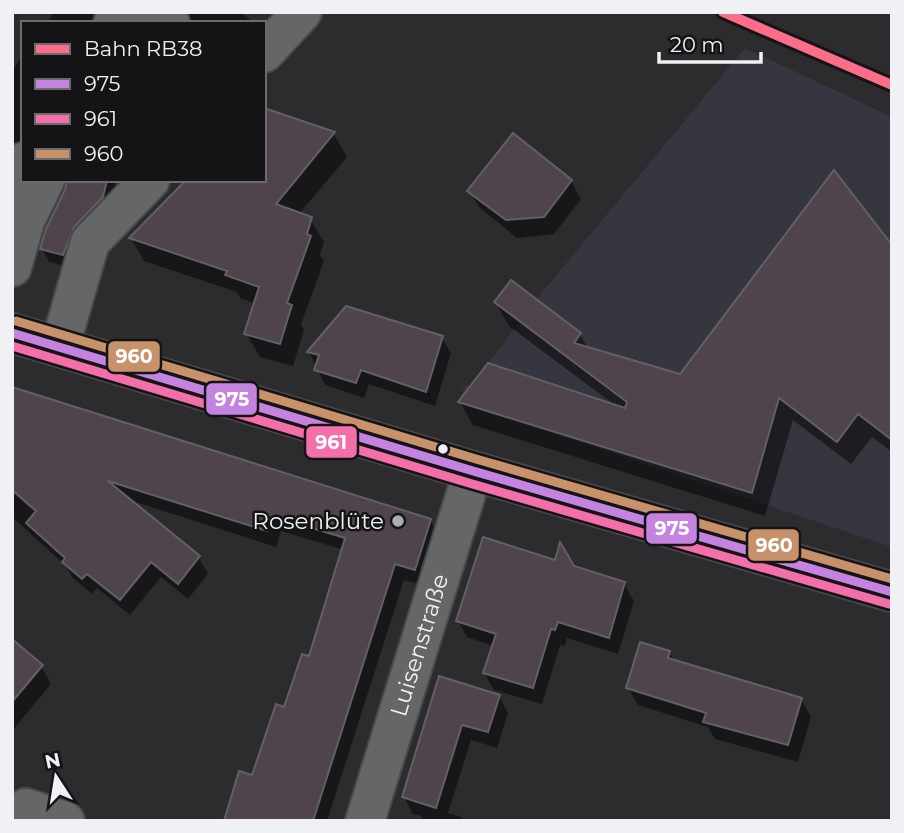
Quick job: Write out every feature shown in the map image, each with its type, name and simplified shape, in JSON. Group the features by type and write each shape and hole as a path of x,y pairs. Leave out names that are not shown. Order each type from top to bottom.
{"main road":[{"path":"12,333 473,471 892,592"}],"street":[{"path":"266,51 302,12"},
{"path":"12,181 21,165"},
{"path":"12,267 25,221 44,182"},
{"path":"60,346 90,242 148,182"},
{"name":"Luisenstraße","path":"365,821 473,471"},
{"path":"12,819 26,808 65,821"}],"shaded area":[{"path":"745,48 892,117 892,547 459,402 465,385 477,388 484,368 540,295"}],"building":[{"path":"266,109 335,132 276,204 312,217 307,234 311,236 287,303 292,305 280,344 244,334 259,287 225,275 227,271 129,238 184,182 266,182"},
{"path":"513,133 572,180 544,217 506,220 467,191"},
{"path":"834,170 892,245 892,440 858,414 837,442 779,398 752,493 458,402 488,363 625,408 627,402 494,302 511,280 581,333 574,343 680,374"},
{"path":"67,182 107,182 103,197 74,227 63,255 40,249 46,229"},
{"path":"346,306 443,336 426,392 361,370 356,383 314,370 319,355 307,352"},
{"path":"12,387 431,519 415,570 395,564 313,821 224,821 239,771 252,775 276,704 284,707 302,654 309,656 345,538 272,516 267,531 108,481 200,556 178,584 151,562 120,600 87,574 82,579 62,562 65,558 26,523 36,511 12,490"},
{"path":"483,537 555,560 560,542 574,566 625,582 609,638 558,622 555,630 551,629 533,688 483,673 496,634 456,621"},
{"path":"12,639 43,665 12,702"},
{"path":"640,642 670,651 668,658 802,698 788,745 703,722 706,713 626,688"},
{"path":"439,676 500,695 488,732 462,725 436,808 402,797"}],"rail line":[{"name":"RB38","path":"723,12 892,85"}],"transit line":[{"name":"960","path":"16,321 476,459 892,579"},
{"name":"975","path":"12,333 473,471 892,592"},
{"name":"961","path":"12,346 469,483 889,604"}],"place":[{"name":"Rosenblüte","path":"398,521"}]}
